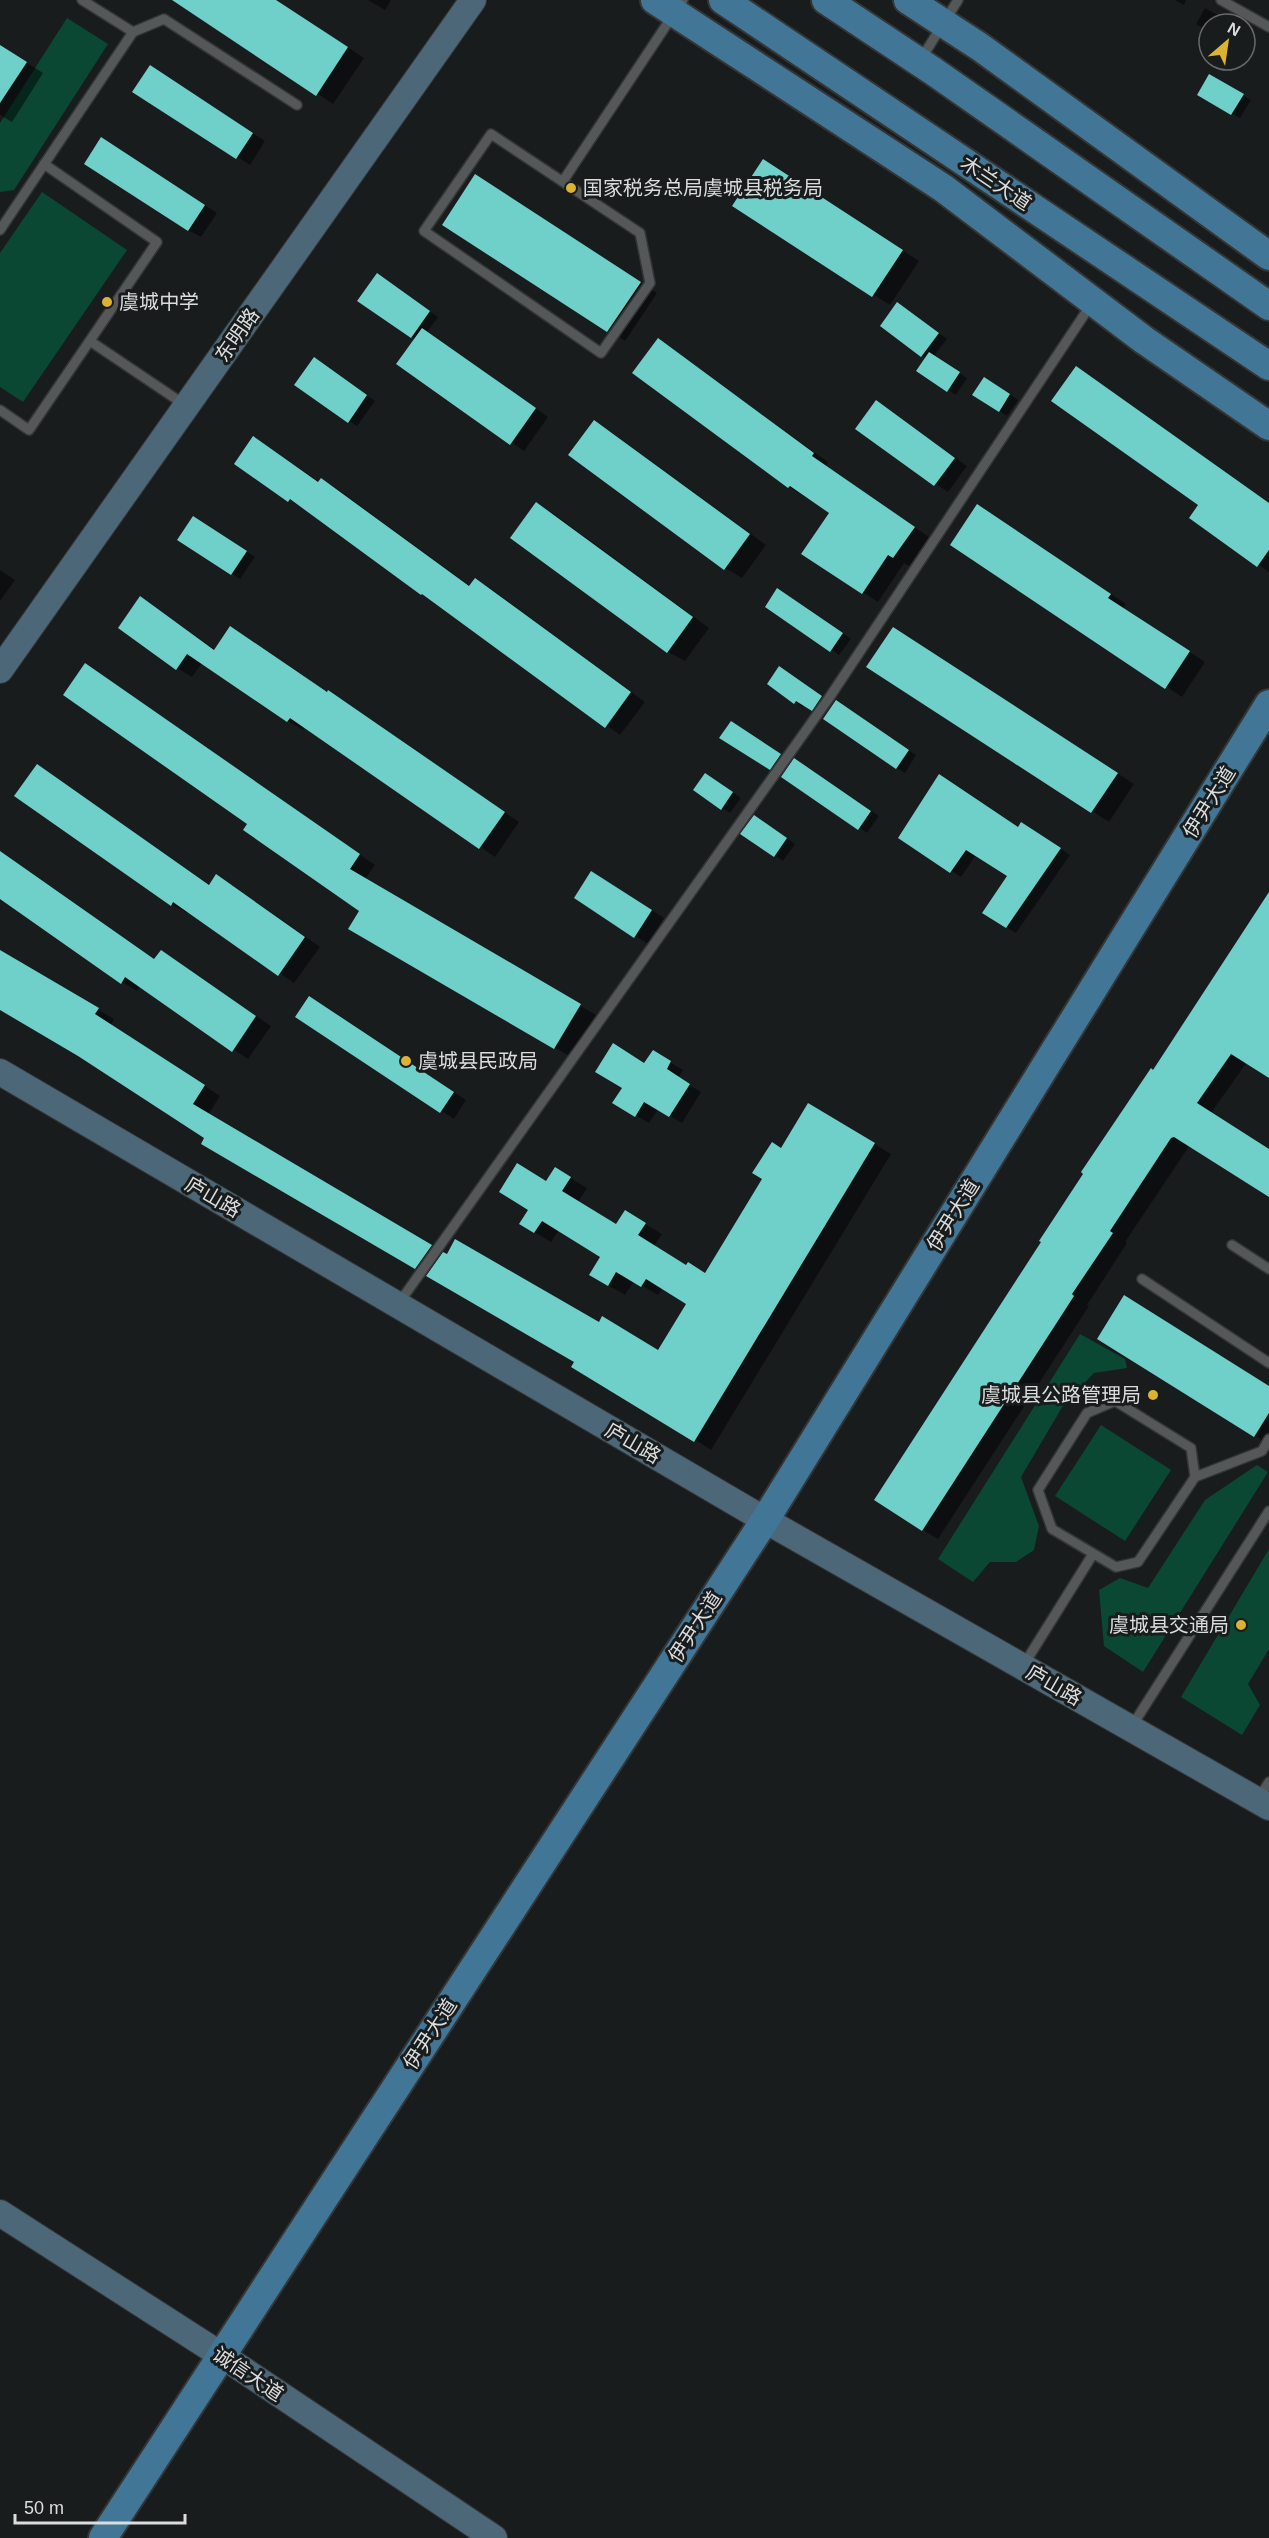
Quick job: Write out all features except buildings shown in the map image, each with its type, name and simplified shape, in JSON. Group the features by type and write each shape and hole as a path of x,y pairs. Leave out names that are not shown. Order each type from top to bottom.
{"main road":[{"name":"木兰大道","path":"723,0 1269,366"},
{"path":"826,0 919,61 1269,306"},
{"path":"908,0 950,11 1269,256"},
{"path":"671,4 943,188 1144,340 1269,426"},
{"name":"伊尹大道","path":"104,2538 765,1520 1269,704"}],"street":[{"name":"东明路","path":"0,670 473,0"},
{"name":"庐山路","path":"0,1072 765,1520 1130,1728 1265,1797"},
{"name":"诚信大道","path":"0,2213 221,2355 480,2532"}],"lane":[{"path":"82,0 133,32"},
{"path":"1221,0 1269,27"},
{"path":"563,181 671,4"},
{"path":"919,61 950,11"},
{"path":"0,230 133,32 164,19 297,105"},
{"path":"491,134 563,181 640,233 650,283 601,353 424,231 491,134"},
{"path":"0,410 29,430 157,242 44,164"},
{"path":"398,1305 829,698 1093,301"},
{"path":"90,340 186,406"},
{"path":"1232,1245 1269,1269"},
{"path":"1142,1280 1269,1363"},
{"path":"1195,1477 1191,1448 1115,1401 1087,1413 1038,1490 1052,1529 1116,1567 1138,1562 1195,1477 1262,1451 1269,1439"},
{"path":"1130,1728 1269,1511"},
{"path":"1023,1667 1093,1554"}],"green space":[{"path":"67,18 108,44 14,190 0,192 0,123"},
{"path":"42,192 127,250 23,402 0,387 0,253"},
{"path":"1080,1334 1125,1359 1127,1368 1094,1373 1064,1404 1021,1477 1039,1526 1034,1550 1016,1562 990,1562 973,1582 938,1559"},
{"path":"1101,1425 1171,1470 1125,1541 1055,1496"},
{"path":"1257,1465 1268,1472 1143,1672 1104,1646 1099,1590 1120,1578 1148,1588 1205,1500"},
{"path":"1269,1549 1269,1649 1248,1684 1260,1705 1242,1735 1181,1697"}],"place":[{"name":"国家税务总局虞城县税务局","path":"571,188"},
{"name":"虞城中学","path":"107,302"},
{"name":"虞城县民政局","path":"406,1061"},
{"name":"虞城县公路管理局","path":"1153,1395"},
{"name":"虞城县交通局","path":"1241,1625"}]}
